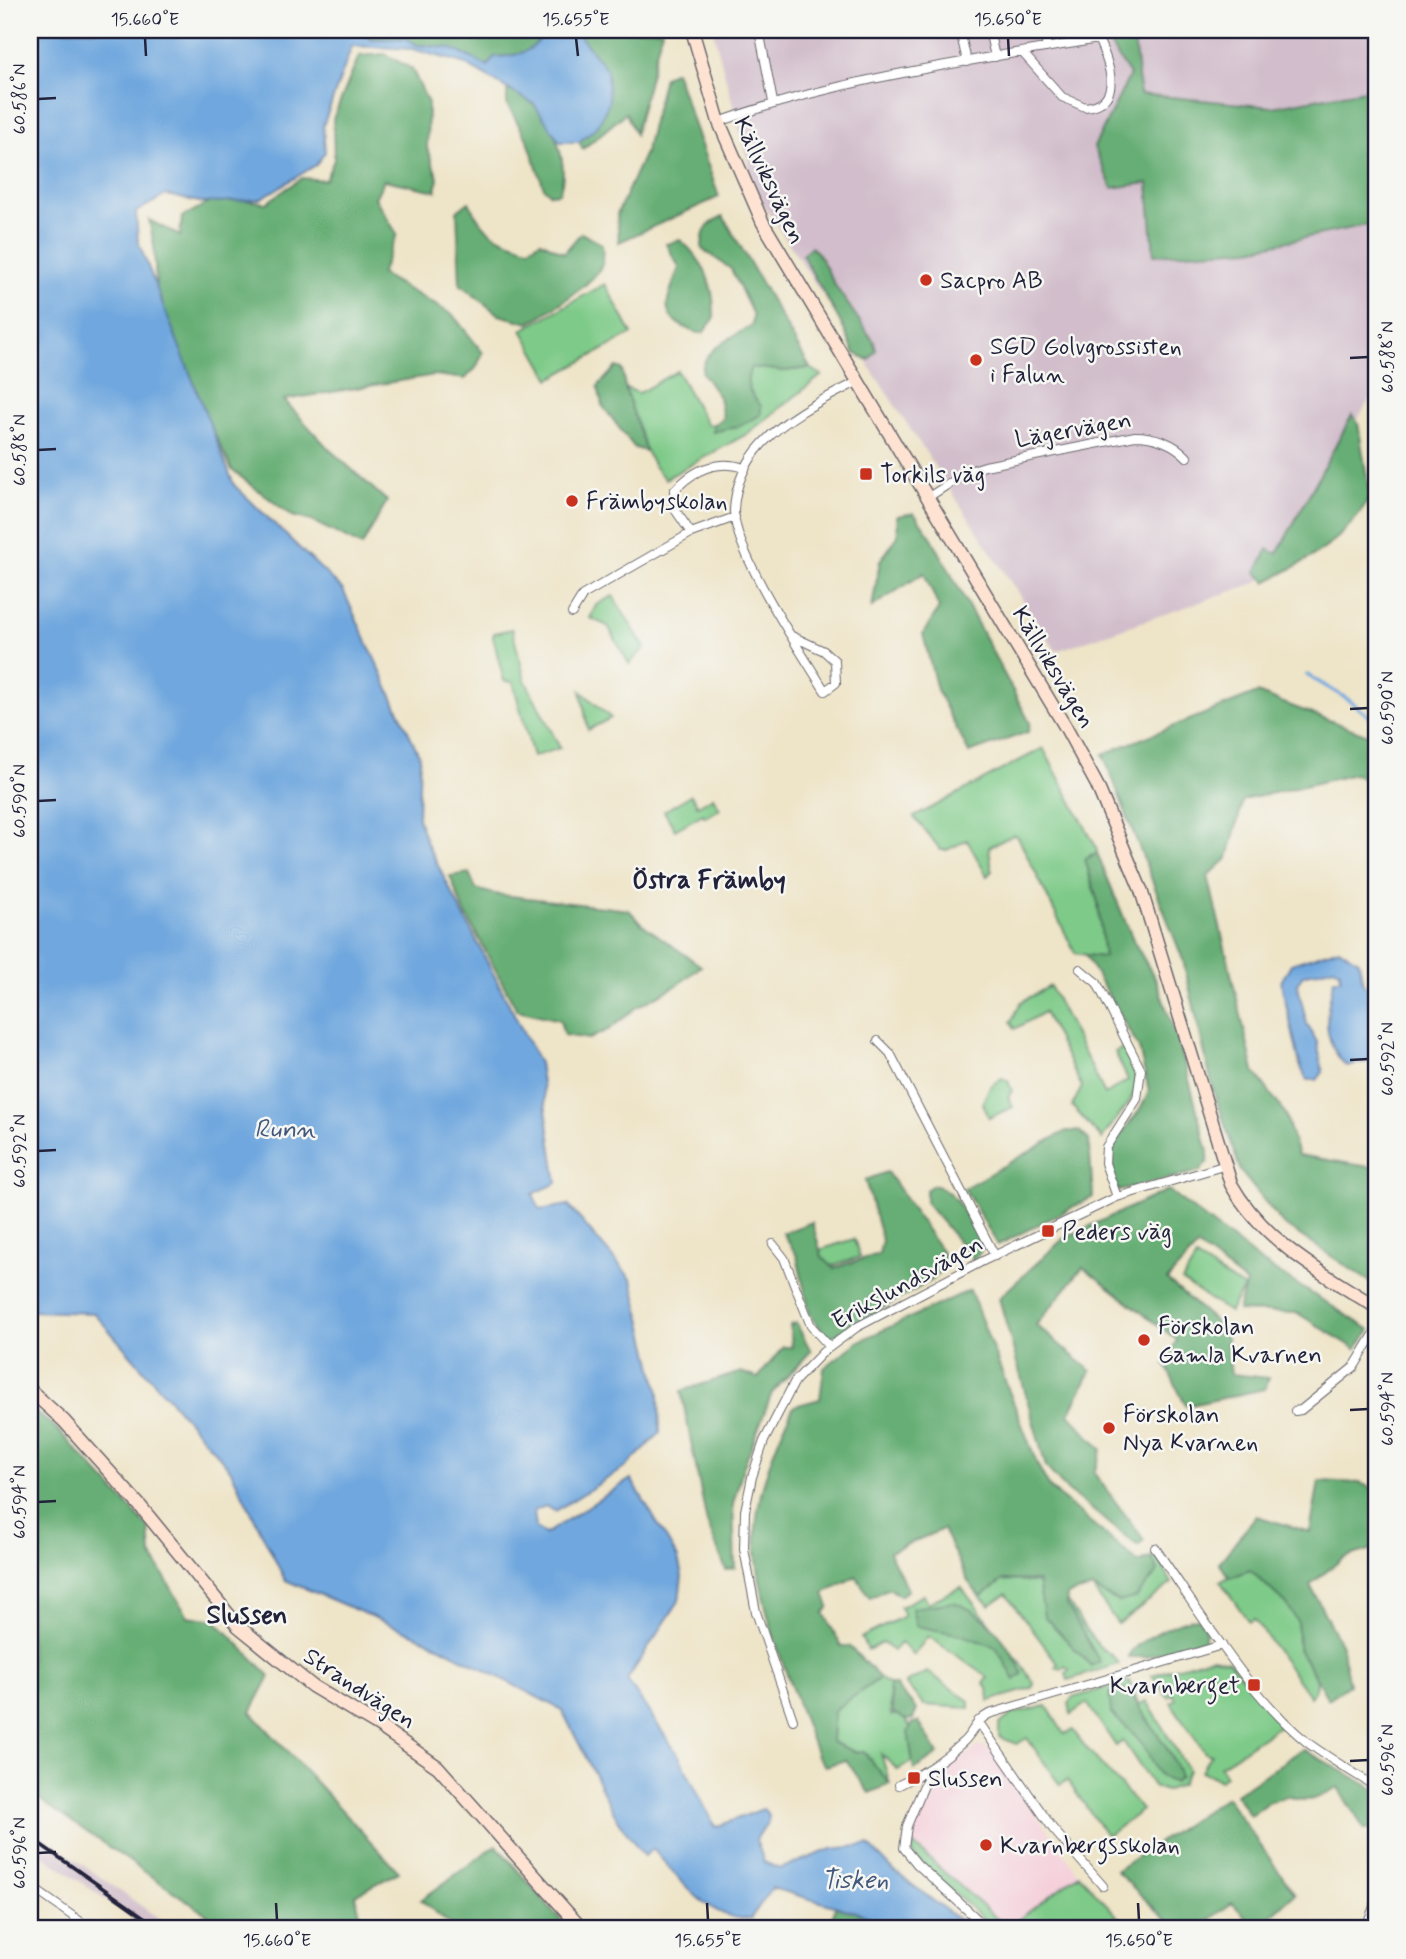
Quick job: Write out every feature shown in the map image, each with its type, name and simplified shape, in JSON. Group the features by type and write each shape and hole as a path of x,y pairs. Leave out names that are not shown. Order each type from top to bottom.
{"street":[{"name":"Källviksvägen","path":"692,30 719,122 763,222 1066,727 1121,837 1152,923 1223,1166 1242,1204 1267,1231 1376,1307"},
{"path":"759,30 773,102"},
{"path":"960,30 967,62"},
{"path":"989,30 995,57"},
{"path":"1046,48 1047,30"},
{"path":"719,122 773,102 967,62 1022,52 1098,39 1110,63 1111,85 1105,100 1085,107 1062,97 1022,52"},
{"path":"792,636 824,651 835,661 836,683 825,691 792,636 747,555 735,517 739,481 761,445 783,426 807,408 857,382"},
{"name":"Lägervägen","path":"927,498 969,471 985,466 1135,436 1155,438 1180,450 1187,457"},
{"path":"691,533 674,508 674,491 683,481 717,464 745,468"},
{"path":"572,613 583,595 691,533 735,517"},
{"path":"1080,969 1097,983 1141,1070 1137,1099 1105,1147 1105,1163 1117,1197"},
{"path":"878,1041 890,1053 995,1256"},
{"name":"Erikslundsvägen","path":"793,1720 749,1585 744,1549 745,1511 752,1477 779,1410 795,1381 830,1346 857,1327 995,1256 1117,1197 1223,1166"},
{"path":"773,1244 784,1258 811,1326 830,1346"},
{"path":"1295,1411 1301,1410 1354,1367 1376,1331"},
{"name":"Strandvägen","path":"30,1390 64,1421 134,1499 237,1626 312,1686 379,1726 438,1767 471,1800 582,1929"},
{"path":"1155,1548 1260,1693 1307,1742 1376,1787"},
{"path":"988,1929 917,1864 904,1848 907,1826 930,1771 964,1741 978,1721 1012,1705 1222,1644"},
{"path":"978,1721 1053,1829 1103,1886"},
{"path":"899,1786 930,1771"},
{"path":"30,1886 91,1929"},
{"path":"1364,1929 1376,1902"},
{"path":"560,1929 573,1919"}],"shaded area":[{"path":"713,30 1376,30 1376,389 1259,582 1056,651 757,195"},
{"name":"Kvarnbergsskolan","path":"979,1746 989,1749 1079,1874 1129,1929 994,1929 913,1855 911,1837 934,1777"},
{"path":"30,1827 175,1929 147,1929 30,1846"}],"green space":[{"path":"360,30 460,30 462,35 489,30 545,30 537,44 525,52 494,57 488,66 450,48 417,45 406,38 372,39"},
{"path":"575,30 662,30 635,134 626,113 583,149 579,142 598,126 609,102 607,71"},
{"path":"1108,30 1133,30 1140,94 1272,107 1376,88 1376,223 1250,249 1154,255 1148,183 1112,188 1094,147 1130,75 1110,45"},
{"path":"385,54 412,69 428,103 427,148 438,178 436,191 384,180 375,198 397,234 381,274 453,315 483,353 476,368 465,379 435,375 284,400 329,449 387,501 362,546 312,521 292,516 232,470 170,342 157,306 154,245 149,220 180,236 182,217 220,197 266,203 302,178 325,180 334,160 333,119 359,56"},
{"path":"675,71 719,197 619,242 617,214 645,153 664,77"},
{"path":"507,89 532,103 554,132 563,170 559,193 550,194 544,188 528,141 507,104"},
{"path":"469,202 474,213 492,233 529,248 541,241 564,253 581,233 602,244 603,259 599,269 583,287 529,323 499,315 460,284 457,211"},
{"path":"723,216 810,368 784,371 751,367 748,384 761,406 761,415 739,426 713,432 714,424 723,418 719,397 702,373 703,365 720,344 752,325 753,315 731,269 702,249 706,229"},
{"path":"680,240 702,265 713,296 714,319 703,333 694,332 674,320 667,306 679,267 666,244"},
{"path":"811,247 818,253 836,287 874,342 876,350 869,360 854,353 843,327 802,254"},
{"path":"605,284 632,334 550,379 522,330"},
{"path":"616,367 622,369 625,388 646,451 635,448 602,405 598,386"},
{"path":"751,367 784,371 810,368 822,375 747,434 665,479 650,460 625,388 639,393 677,371 707,425 714,424 713,431 760,406 749,388"},
{"path":"1352,415 1358,423 1370,497 1348,527 1325,548 1266,582 1256,572 1268,549 1277,554"},
{"path":"914,513 932,538 1030,723 1028,732 969,753 937,690 923,634 939,608 924,573 872,607 880,561 898,536 897,516"},
{"path":"613,596 645,648 629,664 608,626 590,618 596,605"},
{"path":"512,629 525,680 560,748 533,757 513,682 504,681 493,637 494,633"},
{"path":"581,691 611,718 588,730"},
{"path":"1257,693 1376,738 1376,786 1355,774 1243,800 1228,858 1208,876 1254,1071 1285,1113 1298,1155 1376,1168 1376,1286 1283,1224 1241,1172 1213,1089 1183,960 1103,754"},
{"path":"1043,748 1096,847 1097,853 1090,855 1088,872 1098,903 1104,958 1075,953 1018,837 1013,835 989,847 992,871 987,876 967,840 947,850 941,850 914,817"},
{"path":"691,795 698,806 713,797 720,809 705,817 703,814 675,830 664,811"},
{"path":"1097,853 1134,942 1156,980 1180,1046 1208,1152 1208,1161 1200,1171 1118,1191 1112,1157 1115,1146 1149,1091 1139,1048 1085,955 1104,957 1098,903 1085,859"},
{"path":"469,873 476,889 494,894 629,910 642,924 701,966 678,985 637,1007 610,1029 589,1039 564,1035 560,1020 517,1010 463,909 450,876"},
{"path":"1050,986 1105,1094 1128,1080 1115,1052 1125,1047 1132,1063 1135,1087 1132,1097 1102,1139 1072,1106 1082,1087 1044,1012 1015,1029 1011,1022 1021,1002"},
{"path":"1002,1078 1008,1081 1012,1091 1008,1097 1013,1107 989,1118 983,1103 990,1088"},
{"path":"1066,1131 1079,1131 1089,1140 1093,1197 998,1245 964,1188"},
{"path":"887,1172 944,1255 945,1266 934,1279 829,1339 810,1315 797,1256 783,1233 812,1222 822,1257 834,1268 879,1254 882,1240 865,1180"},
{"path":"933,1185 956,1200 981,1242 981,1251 974,1260 926,1203 926,1190"},
{"path":"1168,1190 1260,1261 1370,1330 1356,1349 1297,1313 1238,1311 1246,1283 1198,1246 1167,1280 1226,1331 1231,1374 1269,1378 1265,1389 1186,1406 1165,1364 1177,1340 1083,1267 1036,1325 1091,1371 1069,1414 1102,1450 1094,1473 1144,1540 1138,1546 1067,1490 1046,1467 999,1298 1064,1238"},
{"path":"854,1239 860,1257 821,1269 816,1251"},
{"path":"1196,1258 1244,1288 1229,1312 1182,1281"},
{"path":"970,1290 1038,1466 1050,1488 1139,1563 1151,1557 1158,1571 1137,1597 1119,1602 1092,1588 1067,1595 1067,1605 1100,1662 1091,1666 1044,1616 1038,1581 1003,1580 980,1597 968,1581 943,1529 889,1552 908,1590 900,1596 889,1588 870,1598 856,1576 824,1593 829,1607 824,1613 841,1646 849,1646 880,1678 834,1710 832,1742 855,1752 864,1752 890,1784 869,1793 846,1760 825,1766 817,1756 782,1660 767,1611 757,1561 757,1521 764,1481 794,1406 820,1399 824,1368 859,1341"},
{"path":"796,1323 811,1351 772,1393 743,1468 733,1504 735,1568 726,1570 707,1523 681,1391 741,1372 758,1378 783,1347 792,1347 790,1325"},
{"path":"30,1408 56,1428 149,1528 151,1554 188,1616 215,1620 270,1676 251,1712 399,1872 355,1895 364,1929 228,1929 30,1793"},
{"path":"1319,1481 1360,1483 1376,1490 1376,1548 1343,1558 1310,1585 1342,1648 1349,1685 1328,1699 1299,1649 1297,1621 1287,1605 1250,1570 1230,1578 1219,1563 1256,1516 1310,1532"},
{"path":"1156,1555 1172,1583 1118,1624 1092,1588 1119,1602 1158,1571 1151,1557"},
{"path":"1250,1569 1277,1593 1294,1615 1298,1625 1299,1650 1313,1673 1316,1684 1310,1697 1254,1619 1249,1622 1220,1581"},
{"path":"1003,1580 1044,1585 1056,1590 1099,1646 1119,1664 1068,1680 1066,1673 1069,1669 1065,1666 1061,1669 1055,1667 1058,1664 1006,1594 990,1605 980,1597"},
{"path":"961,1587 1019,1661 1034,1683 1033,1688 989,1701 988,1688 984,1684 988,1677 928,1636 914,1655 900,1643 893,1651 882,1643 868,1650 861,1638 904,1616 900,1607 923,1595 928,1603"},
{"path":"953,1602 975,1613 995,1630 1011,1651 1022,1674 1015,1680 996,1647 962,1635 916,1626 912,1608"},
{"path":"1199,1618 1206,1632 1204,1640 1146,1657 1128,1657 1139,1645 1159,1632"},
{"path":"1213,1657 1229,1661 1282,1724 1220,1766 1226,1776 1220,1780 1201,1771 1211,1754 1206,1754 1173,1706 1171,1702 1176,1699 1173,1694 1168,1697 1152,1675"},
{"path":"928,1672 969,1701 969,1708 924,1705 905,1683"},
{"path":"880,1678 889,1685 891,1716 899,1713 910,1726 916,1759 898,1770 881,1754 890,1784 864,1752 855,1752 832,1742 834,1710"},
{"path":"1130,1681 1138,1705 1147,1701 1188,1770 1182,1784 1165,1791 1153,1786 1123,1741 1116,1746 1087,1703 1071,1714 1069,1703 1072,1698"},
{"path":"889,1685 895,1685 917,1710 913,1719 906,1720 893,1713"},
{"path":"1122,1689 1130,1690 1170,1754 1180,1777 1174,1782 1167,1780 1157,1771 1140,1741 1111,1713 1109,1693"},
{"path":"1047,1706 1064,1734 1073,1730 1142,1810 1107,1836 1067,1780 1060,1785 1027,1738 1017,1744 999,1737 999,1725 1012,1714"},
{"path":"919,1722 938,1754 914,1770 908,1732 912,1723"},
{"path":"1303,1749 1376,1790 1376,1829 1365,1830 1337,1787 1313,1799 1301,1800 1287,1796 1268,1803 1250,1816 1236,1794"},
{"path":"1226,1797 1295,1894 1265,1921 1265,1929 1258,1929 1232,1903 1196,1929 1176,1929 1116,1871"},
{"path":"908,1840 1003,1924 1015,1922 1079,1874 1129,1929 994,1929 913,1855"},
{"path":"496,1845 564,1924 556,1929 456,1929 421,1900"},
{"path":"835,1907 862,1914 888,1929 830,1929"}],"water":[{"name":"Runn","path":"30,30 360,30 372,39 406,38 417,45 450,48 488,66 494,57 525,52 537,44 545,30 575,30 607,70 609,102 598,126 579,142 560,142 534,104 463,63 412,49 352,46 323,126 325,152 316,165 260,199 204,203 166,195 136,212 138,241 234,485 343,590 420,757 418,818 427,844 539,1063 557,1183 533,1194 540,1210 568,1205 632,1280 659,1393 660,1433 626,1467 555,1511 545,1506 534,1511 536,1528 545,1534 631,1479 678,1558 682,1576 679,1601 627,1680 679,1756 715,1827 763,1809 769,1815 768,1822 756,1839 764,1862 780,1869 831,1849 869,1845 894,1871 971,1929 888,1929 862,1914 772,1888 750,1919 721,1913 707,1905 653,1849 644,1856 618,1821 562,1710 427,1640 285,1580 230,1469 94,1313 30,1311"},
{"path":"1339,948 1359,961 1363,984 1376,993 1376,1060 1346,1066 1332,1045 1327,1014 1334,979 1341,979 1340,971 1334,967 1303,975 1297,983 1307,1024 1317,1042 1323,1072 1317,1080 1307,1080 1300,1065 1281,982 1291,964"}],"waterway":[{"path":"1307,675 1349,700 1376,722"}],"railway":[{"path":"30,1837 161,1929"}],"place":[{"name":"Sacpro AB","path":"926,280"},
{"name":"SGD Golvgrossisten i Falun","path":"976,360"},
{"name":"Torkils väg","path":"866,474"},
{"name":"Främbyskolan","path":"572,501"},
{"name":"Peders väg","path":"1048,1231"},
{"name":"Förskolan Gamla Kvarnen","path":"1144,1340"},
{"name":"Förskolan Nya Kvarnen","path":"1109,1428"},
{"name":"Kvarnberget","path":"1254,1685"},
{"name":"Slussen","path":"914,1778"},
{"name":"Kvarnbergsskolan","path":"986,1845"}],"district":[{"name":"Östra Främby","path":"709,879"},
{"name":"Slussen","path":"247,1614"}],"water label":[{"name":"Tisken","path":"855,1879"}]}
